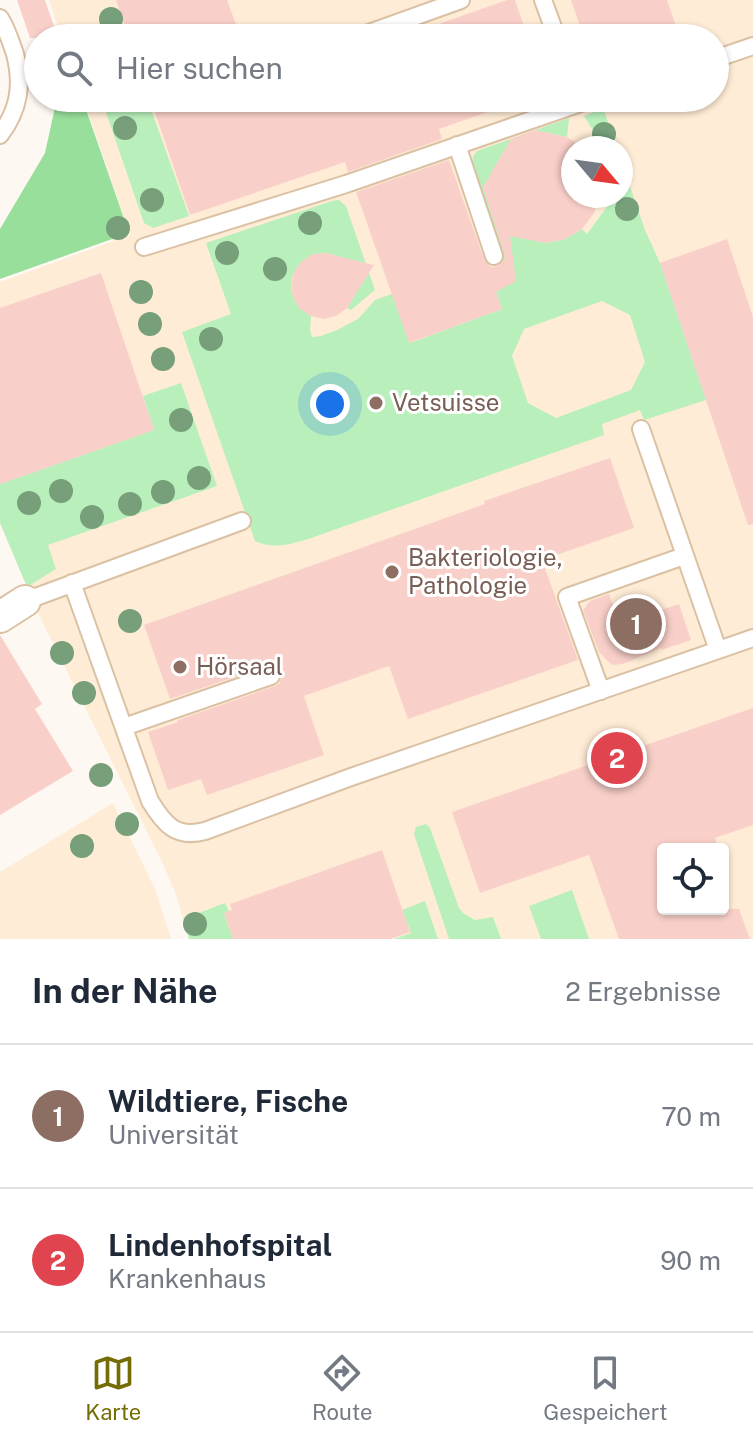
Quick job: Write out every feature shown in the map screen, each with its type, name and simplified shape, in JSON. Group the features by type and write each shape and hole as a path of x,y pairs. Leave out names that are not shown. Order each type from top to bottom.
{"lane":[{"path":"394,24 461,0"},
{"path":"543,0 552,24"},
{"path":"0,18 11,41 20,80 17,104 0,135"},
{"path":"729,54 753,46"},
{"path":"144,247 346,184 550,112"},
{"path":"457,145 494,256"},
{"path":"641,429 718,650"},
{"path":"13,609 72,583 242,521"},
{"path":"601,691 567,597 684,556"},
{"path":"72,583 150,801 158,815 173,829 186,834 753,638"},
{"path":"124,727 271,676"}],"shaded area":[{"name":"Vetsuisse","path":"49,0 753,0 753,939 189,939 163,864 37,611 0,523 0,282 130,235 88,112 729,112 729,24 57,24"},
{"path":"113,803 155,889 171,939 0,939 0,872"}],"green space":[{"path":"54,112 87,112 129,233 0,279 0,229 45,153"},
{"path":"106,112 152,112 189,216 153,228 144,223"},
{"path":"604,112 613,136 596,136 584,116"},
{"path":"569,118 567,136 544,132 523,137 504,151 493,170 490,192 546,243 565,239 582,229 587,234 606,208 633,208 633,195 660,263 706,400 644,420 640,410 602,424 604,435 311,538 276,546 255,541 182,332 231,314 206,243 339,200 346,206 375,290 351,310 347,308 354,295 355,283 341,259 328,253 302,262 294,273 291,287 296,301 311,316 312,337 337,330 358,319 375,300 392,294 410,343 502,309 493,284 509,284 515,277 514,270 503,266 472,164 477,151","holes":["602,301 630,315 645,362 631,390 556,418 528,403 512,356 524,329"]},
{"path":"181,383 217,486 48,545 56,569 27,587 0,523 0,484 154,430 143,396"},
{"path":"426,824 459,908 475,920 493,917 501,939 449,939 414,834 416,827"},
{"path":"572,890 589,939 541,939 529,906"},
{"path":"425,901 438,939 394,939 411,933 402,910"},
{"path":"225,903 229,911 224,914 233,939 189,939 183,919"}],"building":[{"path":"17,0 45,0 53,24 25,24"},
{"path":"116,0 227,0 236,24 124,24"},
{"path":"515,0 523,24 439,24"},
{"path":"571,0 667,0 675,24 579,24"},
{"path":"155,112 487,112 439,129 442,139 348,172 345,162 190,215"},
{"path":"535,130 562,136 561,208 595,208 594,213 582,229 565,239 545,243 510,236 516,281 496,292 502,309 409,343 356,192 449,160 484,259 491,267 498,266 505,259 504,253 483,187 511,139"},
{"path":"727,239 753,317 753,524 748,525 660,263"},
{"path":"325,253 374,265 347,308 336,316 324,319 300,309 293,298 291,284 294,272 302,261 313,254"},
{"path":"101,273 154,430 0,484 0,308"},
{"path":"610,458 634,528 542,560 578,660 408,719 389,666 304,696 324,755 207,795 201,779 168,790 148,732 275,686 280,683 282,673 278,667 267,666 170,699 144,625"},
{"path":"609,594 619,624 679,604 691,640 612,665 599,652 583,610 590,601"},
{"path":"0,635 42,704 35,709 73,771 0,815"},
{"path":"753,708 753,825 715,838 717,843 657,843 657,915 729,915 729,909 739,909 750,939 619,939 589,855 480,893 452,812"},
{"path":"382,850 410,932 391,939 233,939 224,913 232,910 230,904"}],"place":[{"name":"Vetsuisse","path":"376,403"},
{"name":"Bakteriologie, Pathologie","path":"392,572"},
{"name":"Wildtiere, Fische","path":"636,624"},
{"name":"Hörsaal","path":"180,667"},
{"name":"Lindenhofspital","path":"617,758"}]}
